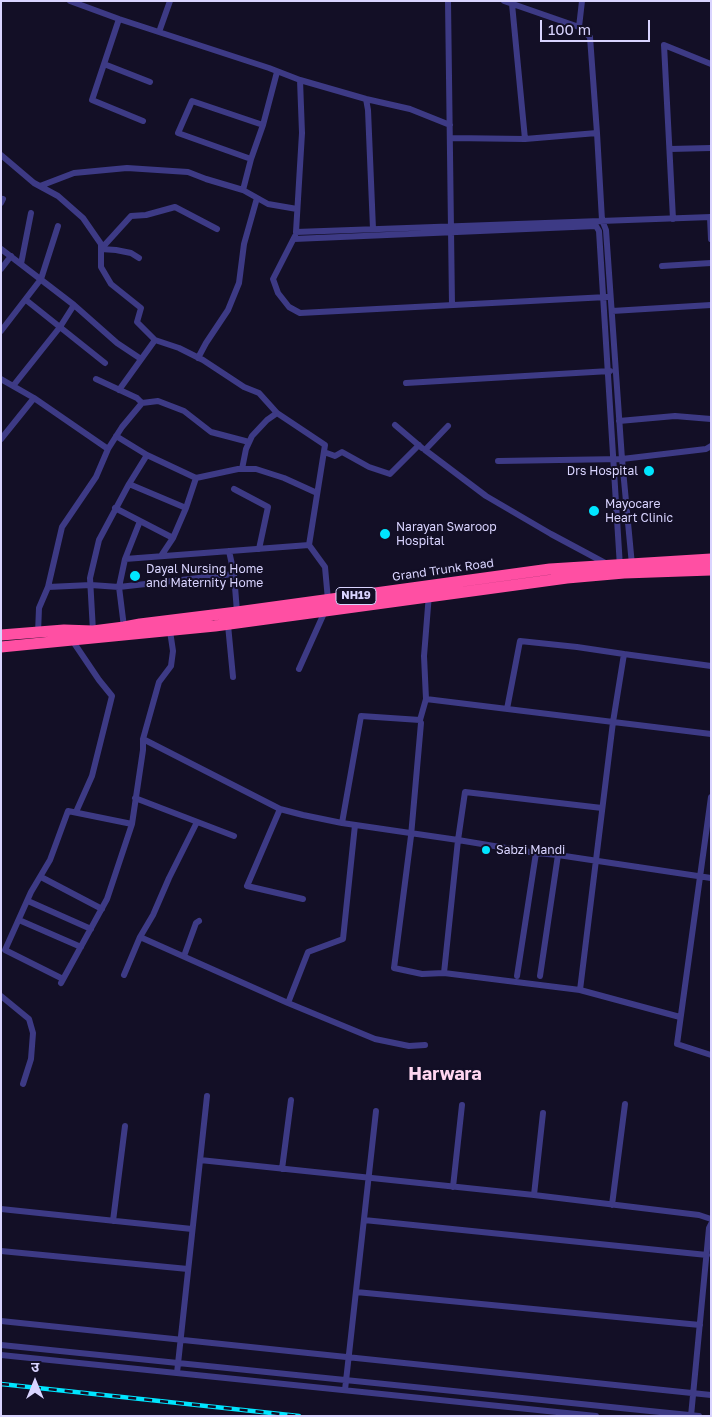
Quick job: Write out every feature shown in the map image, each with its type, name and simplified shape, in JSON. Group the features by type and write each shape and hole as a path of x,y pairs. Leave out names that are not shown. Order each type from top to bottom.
{"highway":[{"name":"Grand Trunk Road","path":"622,568 711,559"},
{"name":"Grand Trunk Road","path":"1,635 64,630 94,630 237,612 327,605 429,591 550,569 711,570"},
{"name":"Grand Trunk Road","path":"1,647 228,625 327,605"}],"street":[{"path":"159,32 170,1"},
{"path":"448,1 452,305"},
{"path":"504,1 578,27 590,37 602,220 606,230 622,459 622,568"},
{"path":"578,27 582,1"},
{"path":"72,2 300,80 366,99 410,109 450,125"},
{"path":"512,4 525,139"},
{"path":"119,19 92,100 144,121"},
{"path":"673,219 664,45 711,64"},
{"path":"104,64 150,82"},
{"path":"243,190 277,72"},
{"path":"300,80 302,133 296,232 274,279 278,292 290,307 300,313 611,297"},
{"path":"366,99 373,230"},
{"path":"251,159 178,133 192,101 263,125"},
{"path":"451,138 525,139 597,133"},
{"path":"670,149 711,148"},
{"path":"1,155 34,183 58,196 84,218 101,244 101,267 111,284 141,308 137,322 155,340 179,348 223,372 244,387 259,393 277,413 325,445 309,545 325,567 327,605 299,669"},
{"path":"40,186 74,173 127,168 188,172 243,190 268,204 297,208"},
{"path":"198,358 228,310 239,284 244,244 257,198"},
{"path":"101,249 131,216 146,215 175,207 217,229"},
{"path":"21,264 31,213"},
{"path":"294,239 602,220 710,217 711,239"},
{"path":"1,331 41,279 58,226"},
{"path":"296,232 596,226 599,231 612,459 622,568"},
{"path":"1,249 74,305 117,343 141,358"},
{"path":"101,249 132,253 139,258"},
{"path":"1,269 11,256"},
{"path":"662,266 711,264"},
{"path":"26,300 105,363"},
{"path":"13,386 60,327 74,305"},
{"path":"612,311 711,305"},
{"path":"120,390 155,340"},
{"path":"406,383 616,370"},
{"path":"96,378 137,398 142,403"},
{"path":"1,379 34,398 108,448"},
{"path":"1,439 34,398"},
{"path":"38,633 39,608 48,587 62,527 96,477 108,448 142,403 158,401 184,411 211,432 249,442"},
{"path":"242,469 246,449 252,436 277,413"},
{"path":"619,421 675,416 711,419"},
{"path":"395,425 486,496 551,534 622,568"},
{"path":"425,450 448,426"},
{"path":"116,436 147,455 196,478 242,469 256,469 284,478 317,493"},
{"path":"324,452 335,456 342,452 369,467 390,474 419,445"},
{"path":"498,460 622,459 706,449 711,446"},
{"path":"94,630 90,578 99,540 115,508 147,455"},
{"path":"161,556 173,538 196,478"},
{"path":"129,484 186,508"},
{"path":"234,489 268,507 260,549"},
{"path":"115,508 173,538"},
{"path":"124,627 119,587 125,559 140,521"},
{"path":"125,559 309,545"},
{"path":"229,551 234,574 237,612"},
{"path":"48,587 91,585 119,587 234,574"},
{"path":"342,823 361,716 420,720 426,699 424,656 429,591"},
{"path":"228,625 233,677"},
{"path":"132,824 68,810 50,860 5,950 62,981 102,909 132,824 144,739 159,682 171,666 173,651 170,631"},
{"path":"72,640 112,696 92,776 76,812"},
{"path":"507,709 520,641 711,666"},
{"path":"580,990 613,722 624,654"},
{"path":"426,699 711,734"},
{"path":"421,723 411,833 394,968 422,974 444,973 580,990 680,1017"},
{"path":"144,739 280,809 304,815 342,823 711,878"},
{"path":"444,973 465,792 602,808"},
{"path":"711,797 677,1044 711,1055"},
{"path":"136,798 234,836"},
{"path":"280,809 247,886 303,899"},
{"path":"124,975 140,937 153,915 197,822"},
{"path":"288,1003 308,952 343,939 355,825"},
{"path":"517,976 536,853"},
{"path":"540,976 558,855"},
{"path":"40,877 102,909"},
{"path":"28,901 91,929"},
{"path":"19,920 81,947"},
{"path":"184,956 196,924 199,921"},
{"path":"140,937 288,1003 375,1039 408,1046 425,1045"},
{"path":"1,996 29,1019 33,1033 30,1059 23,1084"},
{"path":"177,1373 207,1096"},
{"path":"282,1169 291,1100"},
{"path":"612,1205 625,1104"},
{"path":"453,1187 462,1105"},
{"path":"345,1390 376,1111"},
{"path":"534,1195 543,1112"},
{"path":"114,1221 125,1126"},
{"path":"200,1160 534,1195 699,1215 711,1219"},
{"path":"1,1209 192,1229"},
{"path":"364,1220 706,1256"},
{"path":"691,1415 706,1256 711,1224"},
{"path":"1,1251 188,1268"},
{"path":"356,1292 700,1325"},
{"path":"1,1321 711,1395"},
{"path":"1,1345 699,1416"},
{"path":"1,1355 596,1416"}],"railway":[{"path":"1,1384 299,1416"}],"place":[{"name":"Drs Hospital","path":"649,471"},
{"name":"Mayocare Heart Clinic","path":"594,511"},
{"name":"Narayan Swaroop Hospital","path":"385,534"},
{"name":"Dayal Nursing Home and Maternity Home","path":"135,576"},
{"name":"Sabzi Mandi","path":"486,850"}],"district":[{"name":"Harwara","path":"445,1074"}]}
